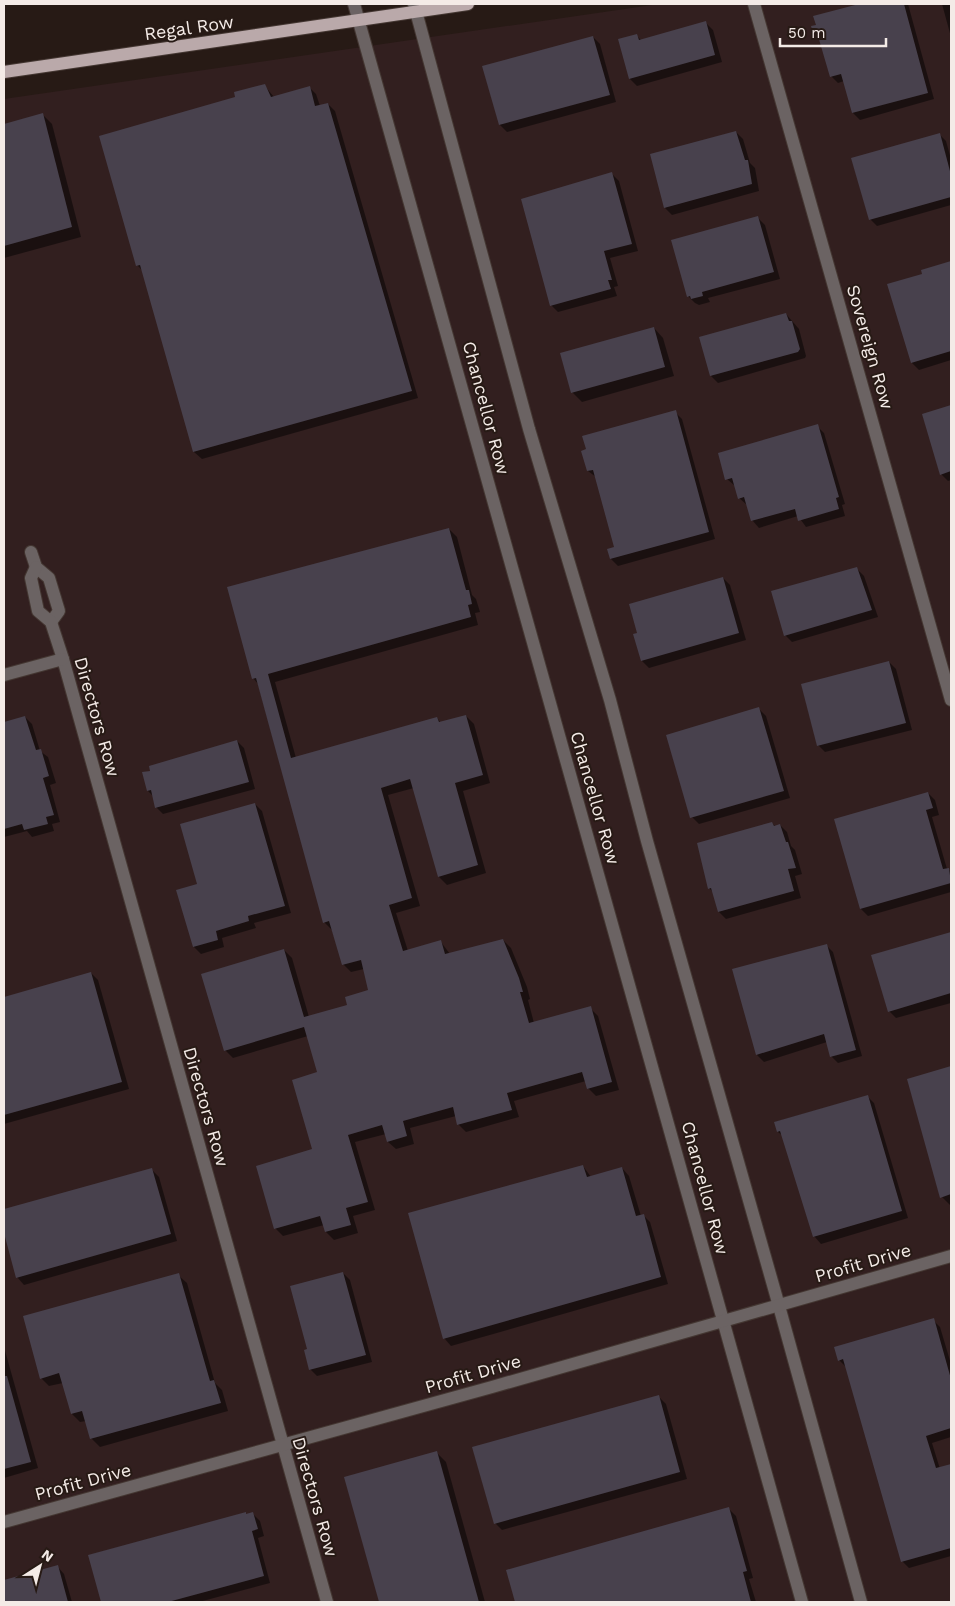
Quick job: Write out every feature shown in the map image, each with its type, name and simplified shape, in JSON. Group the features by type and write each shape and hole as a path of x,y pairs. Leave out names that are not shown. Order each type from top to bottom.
{"main road":[{"name":"Regal Row","path":"4,69 359,21 415,8 468,4"}],"street":[{"name":"Chancellor Row","path":"354,4 802,1602"},
{"name":"Sovereign Row","path":"754,4 951,700"},
{"name":"Chancellor Row","path":"415,8 529,429 610,700 647,841 861,1602"},
{"name":"Directors Row","path":"30,552 36,567 49,578 59,611 51,622"},
{"name":"Directors Row","path":"36,567 31,578 38,611 51,622 62,659 327,1602"},
{"path":"4,675 62,659"},
{"name":"Profit Drive","path":"4,1522 722,1320 779,1306 951,1256"}],"shaded area":[{"path":"659,4 951,4 951,1602 4,1602 4,99"}],"building":[{"path":"859,4 904,4 928,93 852,113 841,74 830,77 818,36 814,37 811,26 816,25 813,16"},
{"path":"706,21 715,55 629,79 618,39 637,34 639,40"},
{"path":"593,36 610,95 499,125 482,66"},
{"path":"265,84 271,97 310,86 315,106 328,103 412,391 193,452 140,265 136,266 99,136 235,97 234,92"},
{"path":"43,113 72,227 4,246 4,124"},
{"path":"736,131 745,160 748,160 752,184 664,208 650,154"},
{"path":"940,133 951,175 951,197 869,220 851,158"},
{"path":"612,172 632,244 604,251 612,280 608,280 611,289 550,306 521,199"},
{"path":"758,216 774,272 702,292 703,296 691,299 690,296 687,297 671,240"},
{"path":"951,261 951,351 911,363 887,284 922,274 921,270"},
{"path":"786,313 789,321 792,321 800,349 798,352 710,376 699,337"},
{"path":"654,327 665,367 571,393 560,353"},
{"path":"951,405 951,471 940,475 922,414"},
{"path":"676,410 709,532 610,559 607,549 614,547 593,470 587,471 581,451 586,449 582,436"},
{"path":"818,424 839,497 836,498 839,509 798,521 795,509 751,521 744,497 738,499 732,478 725,480 718,453"},
{"path":"449,528 466,590 469,590 472,604 468,605 471,617 268,674 291,758 437,717 439,722 466,715 483,775 455,783 478,865 438,877 410,779 381,788 412,898 389,905 403,951 441,940 445,954 503,939 519,978 523,992 520,992 529,1023 591,1006 612,1082 587,1089 582,1072 507,1093 512,1110 457,1125 453,1107 403,1121 407,1136 387,1142 382,1125 348,1135 368,1202 346,1208 351,1225 325,1232 320,1216 274,1229 256,1166 312,1149 292,1080 317,1072 304,1027 224,1051 201,974 284,949 304,1017 347,1005 345,997 368,990 361,960 342,965 329,921 323,923 256,678 252,679 227,587"},
{"path":"857,567 872,610 784,636 771,591"},
{"path":"723,577 739,633 641,661 633,634 637,633 629,604"},
{"path":"889,661 906,723 817,746 801,684"},
{"path":"759,707 784,791 690,818 666,735"},
{"path":"25,716 36,750 41,749 49,776 43,778 54,815 46,817 48,824 24,830 22,824 4,829 4,722"},
{"path":"237,740 249,782 155,808 151,790 147,791 142,772 150,771 149,766"},
{"path":"928,792 933,808 926,810 943,869 949,868 951,883 860,909 834,819"},
{"path":"255,803 285,906 248,916 249,921 216,931 218,940 193,947 176,890 197,884 180,824"},
{"path":"772,822 774,826 780,824 786,842 788,842 796,868 788,869 794,891 718,912 711,888 708,889 697,843"},
{"path":"951,932 951,993 888,1012 871,955"},
{"path":"827,944 856,1050 830,1057 824,1034 756,1055 732,969"},
{"path":"91,972 122,1082 4,1115 4,997"},
{"path":"951,1066 951,1194 940,1198 907,1079"},
{"path":"868,1095 902,1211 813,1237 780,1131 777,1132 774,1122"},
{"path":"583,1165 587,1177 622,1167 636,1216 644,1214 661,1277 443,1339 408,1213"},
{"path":"152,1168 171,1234 16,1278 4,1233 4,1209"},
{"path":"343,1272 366,1355 309,1370 304,1350 307,1349 290,1286"},
{"path":"179,1273 210,1381 214,1380 221,1403 90,1439 82,1411 71,1414 59,1373 40,1379 23,1316"},
{"path":"934,1318 951,1379 951,1428 926,1436 936,1468 951,1464 951,1548 901,1562 843,1359 838,1361 834,1347"},
{"path":"4,1376 7,1376 31,1462 4,1469"},
{"path":"659,1395 680,1472 494,1524 472,1447"},
{"path":"437,1451 479,1602 379,1602 344,1477"},
{"path":"729,1507 747,1571 743,1572 751,1602 515,1602 506,1570"},
{"path":"246,1512 246,1514 253,1512 258,1529 252,1531 264,1576 168,1602 101,1602 88,1555"},
{"path":"58,1565 68,1602 4,1602 4,1580"}]}
